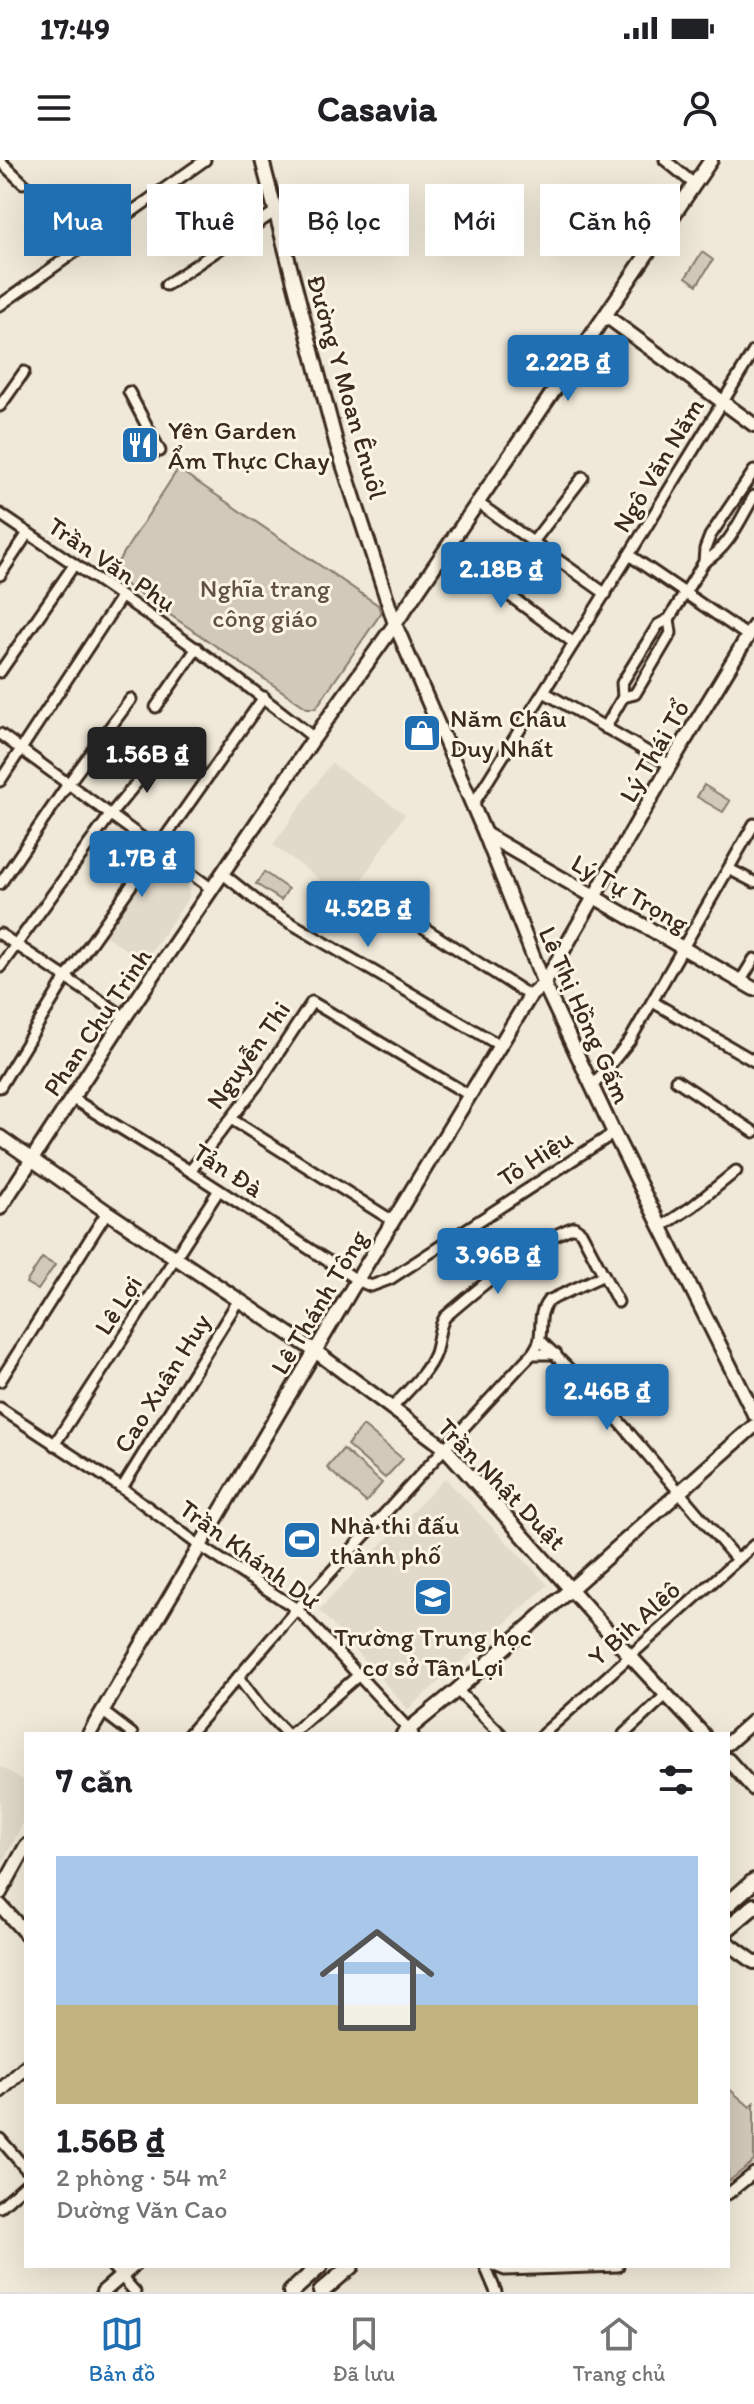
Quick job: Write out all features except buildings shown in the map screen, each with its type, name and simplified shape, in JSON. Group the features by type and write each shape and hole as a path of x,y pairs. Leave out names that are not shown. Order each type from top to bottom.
{"main road":[{"path":"730,1902 754,1881"},
{"path":"730,1926 754,1906"},
{"path":"291,2292 318,2268"},
{"path":"321,2292 349,2268"}],"street":[{"path":"0,305 205,160"},
{"name":"Đường Y Moan Ênuôl","path":"262,160 337,446 395,624"},
{"path":"665,160 694,184"},
{"name":"Phan Chu Trinh","path":"0,1208 314,738 711,160"},
{"path":"0,161 23,183"},
{"path":"166,285 276,211"},
{"path":"606,316 754,425"},
{"name":"Ngô Văn Năm","path":"472,806 754,351"},
{"path":"0,406 24,372"},
{"path":"129,392 160,451"},
{"path":"605,728 623,697 622,683 658,625 669,619 704,562 710,536 754,471"},
{"path":"533,542 583,477"},
{"path":"704,562 716,556 725,546 754,496"},
{"path":"478,503 606,594"},
{"name":"Trần Văn Phụ","path":"0,514 197,648 314,738"},
{"path":"0,575 28,533"},
{"path":"446,549 574,643"},
{"path":"629,555 685,593 751,631"},
{"path":"0,672 74,565"},
{"path":"0,781 121,597"},
{"path":"623,697 635,694 671,633 669,619"},
{"name":"Lê Thị Hồng Gấm","path":"395,624 485,834 544,984 614,1133 754,1414"},
{"name":"Lý Thái Tổ","path":"595,899 670,765 751,631"},
{"path":"156,707 197,648"},
{"path":"544,692 670,765"},
{"path":"0,1087 66,978 264,697"},
{"path":"0,884 131,699"},
{"path":"0,734 212,889"},
{"path":"0,967 111,814 159,756"},
{"path":"593,1086 630,1040 754,824"},
{"name":"Lý Tự Trọng","path":"485,834 754,989"},
{"path":"729,869 754,882"},
{"path":"223,874 267,909 499,1045"},
{"name":"Lê Thánh Tông","path":"90,1732 499,1045 530,996 544,984 595,899"},
{"path":"393,908 530,996"},
{"path":"0,934 125,1017"},
{"path":"740,982 754,959"},
{"name":"Nguyễn Thi","path":"190,1171 258,1084 312,1002 469,1095"},
{"path":"653,1002 754,1061"},
{"path":"676,1080 754,1132"},
{"name":"Tản Đà","path":"73,1099 357,1280"},
{"path":"231,1119 393,1221"},
{"name":"Tô Hiệu","path":"357,1280 371,1286 390,1279 614,1133"},
{"name":"Trần Nhật Duật","path":"0,1137 315,1351 445,1448 701,1732"},
{"path":"661,1227 736,1171"},
{"name":"Lê Lợi","path":"54,1445 219,1190"},
{"path":"0,1381 107,1212"},
{"path":"392,1408 427,1367 435,1353 440,1325 445,1317 538,1245 571,1228 578,1228 618,1302"},
{"path":"191,1732 297,1609 532,1354 540,1340 542,1308 548,1301 604,1275"},
{"name":"Cao Xuân Huy","path":"122,1488 238,1301"},
{"path":"540,1340 607,1407 737,1560"},
{"path":"532,1354 556,1354"},
{"name":"Trần Khánh Dư","path":"0,1408 297,1609 360,1674 408,1732"},
{"path":"408,1732 754,1426"},
{"name":"Y Bih Alêô","path":"545,1732 754,1545"},
{"path":"294,1732 360,1674"},
{"path":"238,1677 260,1706 292,1732"},
{"path":"457,1690 499,1732"},
{"path":"626,1732 666,1695"},
{"path":"102,1711 129,1732"},
{"path":"730,1741 754,1720"},
{"path":"730,1762 754,1789"},
{"path":"0,1893 24,1850"},
{"path":"0,1905 24,1932"},
{"path":"730,1944 754,1962"},
{"path":"0,2091 24,2069"},
{"path":"0,2139 24,2167"},
{"path":"730,2192 754,2173"},
{"path":"0,2207 24,2186"},
{"path":"486,2268 496,2292"},
{"path":"500,2268 562,2268"},
{"path":"103,2292 116,2271 135,2292"}],"shaded area":[{"path":"331,763 405,814 348,900 273,845"},
{"path":"163,866 188,883 189,897 144,962 103,934 149,868"},
{"name":"Trường Trung học cơ sở Tân Lợi","path":"445,1478 548,1585 408,1709 319,1610"},
{"path":"0,1766 24,1781 24,1822 0,1867"}],"green space":[{"path":"702,252 713,260 697,285 686,277"},
{"name":"Nghĩa trang công giáo","path":"178,469 378,605 381,613 316,708 307,708 110,574"},
{"path":"704,785 730,801 723,812 697,797"},
{"path":"264,872 288,889 281,900 256,884"},
{"path":"42,1258 55,1265 38,1290 26,1283"},
{"path":"363,1426 403,1459 385,1478 347,1445"},
{"path":"343,1449 382,1483 366,1502 327,1468"},
{"path":"730,2090 750,2107 754,2103 754,2161 730,2180"}],"place":[{"name":"Yên Garden Ẩm Thực Chay","path":"140,445"},
{"name":"Năm Châu Duy Nhất","path":"422,733"},
{"name":"Nhà thi đấu thành phố","path":"302,1540"},
{"name":"Trường Trung học cơ sở Tân Lợi","path":"433,1597"}]}
